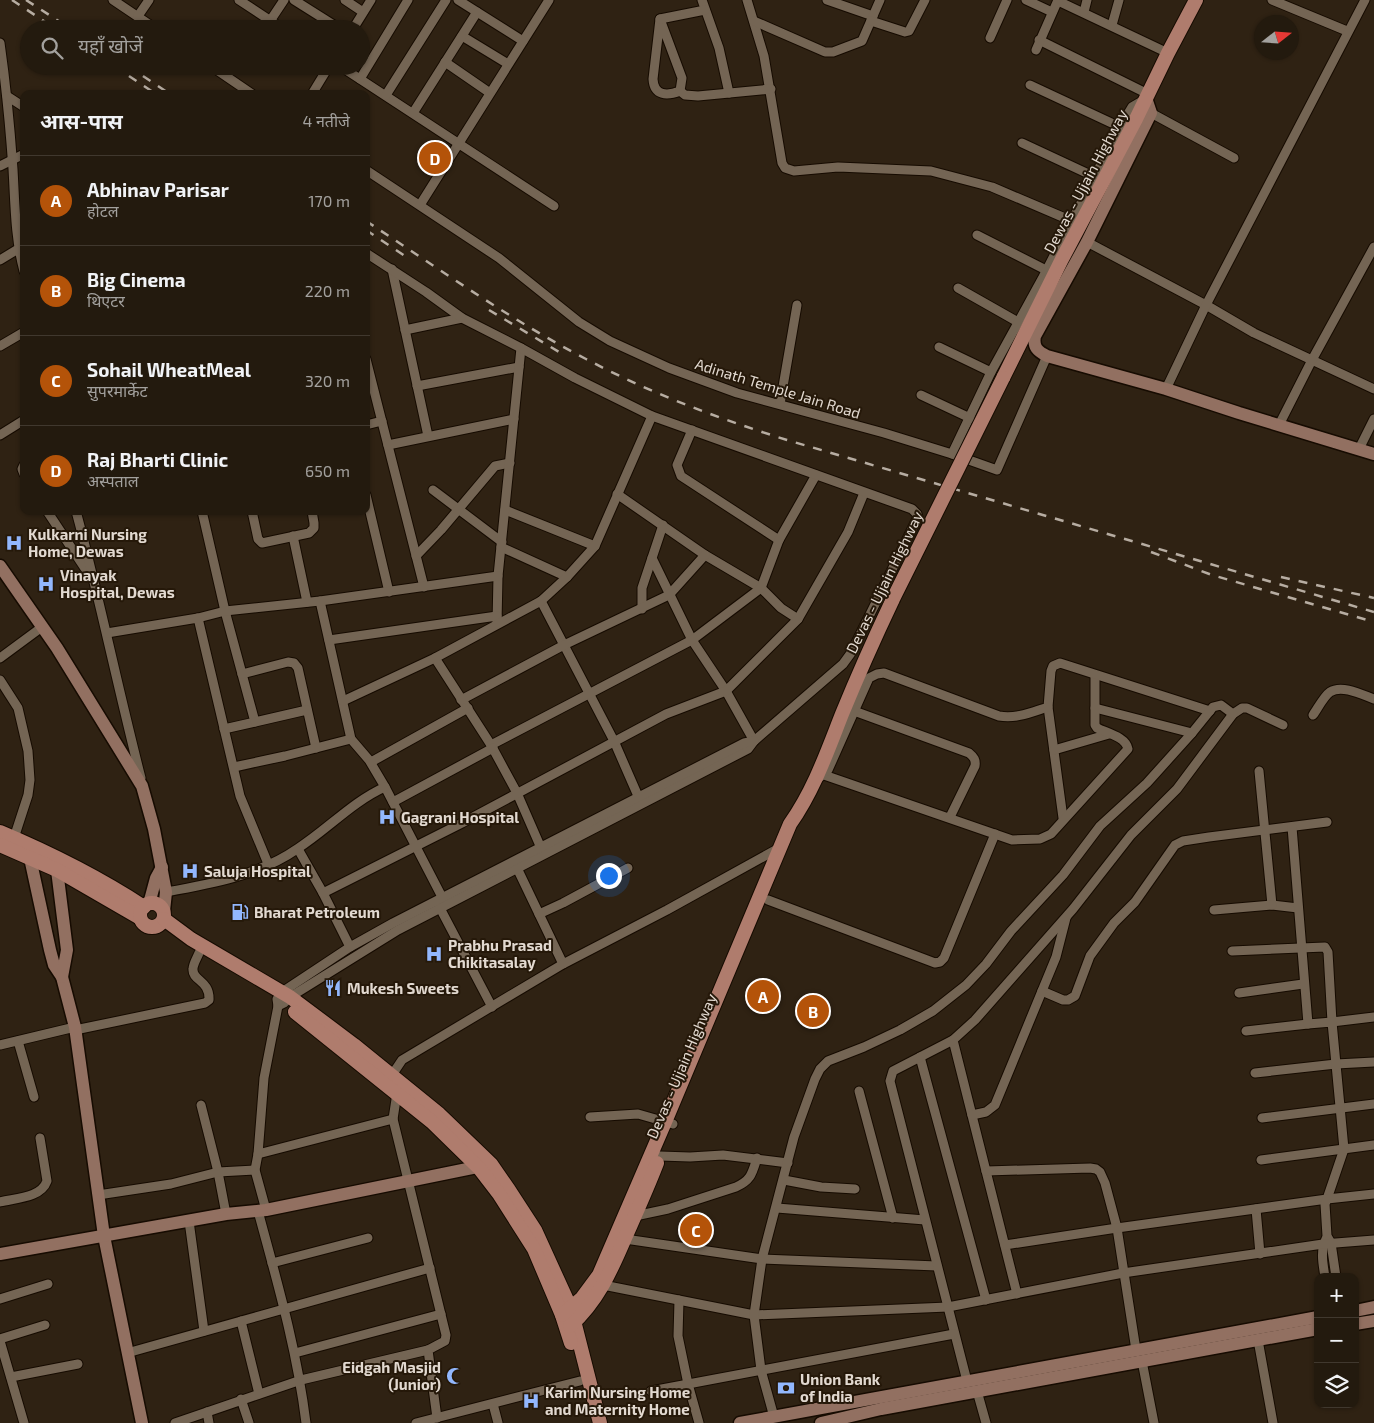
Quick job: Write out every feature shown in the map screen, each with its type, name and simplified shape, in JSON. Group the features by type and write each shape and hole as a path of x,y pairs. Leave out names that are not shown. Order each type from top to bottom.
{"main road":[{"name":"Dewas - Ujjain Highway","path":"997,375 1062,259 1196,0"},
{"name":"Devas - Ujjain Highway","path":"569,1318 588,1308 603,1285 635,1216 660,1156 669,1123 790,824 819,778 824,759 862,666 997,375"},
{"name":"Devas - Ujjain Highway","path":"569,1318 599,1275 669,1123 768,900 798,828 804,804"},
{"path":"0,832 49,853 120,892 144,909 146,926 151,928 162,918"},
{"path":"0,845 144,909"},
{"path":"144,909 155,903 160,906 162,918 185,945 282,999 485,1166 510,1190 535,1230 569,1318 600,1423"},
{"path":"162,918 392,1075 446,1120 485,1166"},
{"path":"569,1318 590,1423"}],"street":[{"path":"113,0 144,20"},
{"path":"138,16 148,0"},
{"path":"271,20 284,0"},
{"path":"294,0 326,20"},
{"path":"345,0 363,12"},
{"path":"358,20 371,0"},
{"path":"370,63 408,0"},
{"path":"386,95 446,0"},
{"path":"458,0 523,41"},
{"path":"420,206 549,0"},
{"path":"702,0 719,48 729,93"},
{"path":"747,0 764,56 782,163 785,168 794,171 838,166 931,171 992,187 1072,221"},
{"path":"827,0 905,32 909,31 925,0"},
{"path":"754,21 825,52 833,52 862,41 880,0"},
{"path":"990,38 1007,0"},
{"path":"1026,0 1052,12"},
{"path":"1036,50 1058,0 1168,52"},
{"path":"1084,12 1087,0"},
{"path":"1112,25 1118,0"},
{"path":"1166,388 1206,305 1364,0"},
{"path":"1277,1 1347,31"},
{"path":"245,2 269,20"},
{"path":"660,20 705,10"},
{"path":"413,113 477,12"},
{"path":"660,20 653,79 654,87 657,91 665,94 673,94 680,91"},
{"path":"660,20 682,78 680,91"},
{"path":"462,36 508,64"},
{"path":"1039,40 1147,96 1151,113 1087,242 1035,336 1034,344 1036,349 1047,356 1166,388 1374,454"},
{"path":"0,43 2,77 7,96 20,243"},
{"path":"445,62 490,93"},
{"path":"224,75 246,90"},
{"path":"314,90 324,75"},
{"path":"354,75 554,206"},
{"path":"360,79 362,75"},
{"path":"1030,84 1120,127"},
{"path":"680,91 685,95 698,96 770,88"},
{"path":"7,96 20,104"},
{"path":"952,454 970,418 997,375 1018,322 1120,127 1132,107 1147,96"},
{"path":"1151,113 1234,158"},
{"path":"1022,143 1095,177"},
{"path":"0,166 20,156"},
{"name":"Adinath Temple Jain Road","path":"370,173 499,258 579,322 610,341 669,368 737,393 952,454 996,470 1047,356"},
{"path":"977,235 1046,270"},
{"path":"1087,242 1206,305 1254,333 1374,389"},
{"path":"1279,425 1374,247"},
{"path":"0,260 20,253"},
{"path":"282,999 398,930 748,749 754,741 843,664 851,653 916,521 917,514 912,509 652,416 575,378 462,318 392,269 370,256"},
{"path":"392,269 428,436"},
{"path":"958,288 1018,322"},
{"path":"780,404 797,304"},
{"path":"405,330 462,318"},
{"path":"0,346 20,334"},
{"path":"939,347 997,375"},
{"path":"497,620 498,576 521,348"},
{"path":"417,386 519,367"},
{"path":"370,375 424,587"},
{"path":"920,395 970,418"},
{"path":"343,702 435,658 497,620 541,601 567,577 595,546 652,416"},
{"path":"388,444 514,419"},
{"path":"1359,449 1374,419"},
{"path":"370,424 382,421"},
{"path":"0,435 20,422"},
{"path":"692,430 677,465 681,476 778,540"},
{"path":"416,556 459,510 495,466 510,463"},
{"path":"393,802 590,693 692,640 760,588 778,540 816,475"},
{"path":"433,490 502,544 567,577"},
{"path":"323,893 462,823 666,714 726,691 798,619 848,532 864,493"},
{"path":"617,494 705,555 760,588 781,608 798,619"},
{"path":"505,510 595,546"},
{"path":"370,512 389,592"},
{"path":"50,515 93,581"},
{"path":"77,515 162,867 166,892 162,918"},
{"path":"203,515 224,611 255,722"},
{"path":"253,515 258,539 262,543 309,533 314,528 312,515"},
{"path":"642,608 642,588 663,525"},
{"path":"293,536 307,602"},
{"path":"461,700 564,645 669,595 705,555"},
{"path":"652,558 692,640 726,691 754,741"},
{"path":"0,566 57,648 142,786"},
{"path":"107,634 198,618 224,611 320,601 498,576"},
{"path":"320,601 351,739 371,762 442,897"},
{"path":"541,601 614,741 638,796"},
{"path":"198,618 240,796 269,866"},
{"path":"329,640 497,620"},
{"path":"0,658 42,627"},
{"path":"435,658 492,747 517,793 541,848"},
{"path":"242,674 288,662 294,664 298,668 316,748"},
{"path":"1063,818 1048,707 1052,666 1060,664 1210,711"},
{"path":"819,778 828,770 854,710 872,675 884,673 999,716 1009,718 1048,707"},
{"path":"819,778 950,817 1012,840 1040,839 1050,834 1128,749 1123,740 1097,728 1095,724 1095,675"},
{"path":"0,680 18,708 28,751 30,780 28,796 14,838"},
{"path":"1313,715 1330,692 1345,690 1374,699"},
{"path":"774,1417 761,1370 754,1315 762,1259 794,1137 815,1079 828,1061 864,1047 933,1012 966,985 986,964 1011,931 1063,875 1100,826 1147,783 1210,711 1217,705 1221,705 1233,714"},
{"path":"371,762 468,708"},
{"path":"1095,708 1192,733"},
{"path":"967,1381 890,1081 893,1071 953,1040 975,1020 1067,916 1131,835 1178,789 1233,714 1242,708 1247,708 1283,725"},
{"path":"224,729 307,710"},
{"path":"854,710 969,753 974,757 975,766 950,817"},
{"path":"1054,750 1109,734"},
{"path":"234,767 351,739"},
{"path":"306,1423 301,1380 285,1308 272,1262 254,1170 258,1154 264,1078 282,999 350,947 442,897 541,848 638,796 744,743 754,741"},
{"path":"1259,771 1272,905"},
{"path":"166,892 206,885 269,866 298,849 352,806 385,787"},
{"path":"1042,991 1063,1000 1068,1000 1074,996 1090,956 1114,922 1135,902 1175,845 1183,841 1209,836 1327,822"},
{"path":"1292,827 1302,948 1303,984 1308,1024"},
{"path":"768,900 935,963 940,962 944,958 995,834"},
{"path":"392,1075 402,1060 563,964 667,910 781,847"},
{"path":"298,849 350,947"},
{"path":"30,858 50,950 54,965 62,976 75,1028 104,1236 142,1423"},
{"path":"144,909 162,867"},
{"path":"516,868 563,964"},
{"path":"538,914 563,903 628,868"},
{"path":"57,870 67,950 62,976"},
{"path":"1214,910 1272,905 1298,908"},
{"path":"440,908 492,1007"},
{"path":"972,1115 986,1112 995,1105 1056,957 1067,916"},
{"path":"1232,951 1321,946 1325,947 1328,952 1332,1022 1344,1149 1326,1204 1327,1241 1335,1273"},
{"path":"0,1045 75,1028 205,1003 209,1000 207,987 194,975 193,971 199,953"},
{"path":"1239,994 1303,984"},
{"path":"1246,1031 1374,1017"},
{"path":"953,1040 1017,1294"},
{"path":"18,1041 34,1098"},
{"path":"920,1057 986,1300"},
{"path":"1255,1073 1336,1064 1374,1062"},
{"path":"858,1091 893,1218"},
{"path":"175,1423 301,1380 428,1350 445,1341 446,1335 393,1119 397,1093"},
{"path":"1262,1118 1374,1104"},
{"path":"201,1105 218,1172 226,1214"},
{"path":"590,1117 638,1114 669,1123"},
{"path":"258,1154 393,1119"},
{"path":"0,1202 37,1193 44,1188 47,1181 40,1138"},
{"path":"1261,1160 1374,1145"},
{"path":"660,1156 723,1155 788,1163"},
{"path":"635,1216 668,1209 736,1187 746,1182 750,1177 757,1158"},
{"path":"0,1254 226,1214 262,1210 485,1166"},
{"path":"986,1171 1096,1169 1100,1172 1106,1183 1117,1228 1123,1273 1154,1423"},
{"path":"98,1195 171,1184 218,1172 254,1170"},
{"path":"784,1180 821,1187 855,1189"},
{"path":"1005,1246 1117,1228 1374,1194"},
{"path":"776,1208 926,1220"},
{"path":"1256,1209 1260,1254"},
{"path":"189,1221 204,1331"},
{"path":"272,1262 368,1238"},
{"path":"625,1238 762,1259 937,1266"},
{"path":"603,1285 754,1315 948,1307 1123,1273 1260,1254 1327,1241 1374,1240"},
{"path":"1324,1273 1322,1256 1327,1241"},
{"path":"128,1353 430,1268"},
{"path":"0,1299 48,1284"},
{"path":"679,1300 678,1336 688,1384 699,1423"},
{"path":"1359,1310 1374,1307"},
{"path":"295,1353 441,1314"},
{"path":"821,1423 1314,1318"},
{"path":"241,1321 258,1394"},
{"path":"1359,1323 1374,1321"},
{"path":"24,1423 0,1340 45,1325"},
{"path":"740,1423 967,1381 1258,1340 1314,1330"},
{"path":"651,1391 954,1334"},
{"path":"1258,1340 1273,1423"},
{"path":"428,1350 437,1418"},
{"path":"11,1378 78,1364"},
{"path":"416,1423 580,1380"},
{"path":"977,1391 986,1423"},
{"path":"241,1399 249,1423"},
{"path":"493,1404 498,1423"},
{"path":"207,1412 209,1423"}],"railway":[{"path":"12,0 42,20"},
{"path":"26,0 57,20"},
{"path":"128,75 150,90"},
{"path":"142,75 164,90"},
{"path":"370,224 474,293 557,344 635,383 684,404 787,440 1374,612"},
{"path":"370,233 405,256"},
{"path":"489,310 564,355"},
{"path":"1151,552 1212,575 1374,622"},
{"path":"1281,577 1374,598"}],"place":[{"name":"Raj Bharti Clinic","path":"435,158"},
{"name":"Kulkarni Nursing Home, Dewas","path":"14,543"},
{"name":"Vinayak Hospital, Dewas","path":"46,584"},
{"name":"Gagrani Hospital","path":"387,817"},
{"name":"Saluja Hospital","path":"190,871"},
{"name":"Bharat Petroleum","path":"240,912"},
{"name":"Prabhu Prasad Chikitasalay","path":"434,954"},
{"name":"Mukesh Sweets","path":"333,988"},
{"name":"Abhinav Parisar","path":"763,996"},
{"name":"Big Cinema","path":"813,1011"},
{"name":"Sohail WheatMeal","path":"696,1230"},
{"name":"Eidgah Masjid (Junior)","path":"455,1376"},
{"name":"Union Bank of India","path":"786,1388"},
{"name":"Karim Nursing Home and Maternity Home","path":"531,1401"}]}
